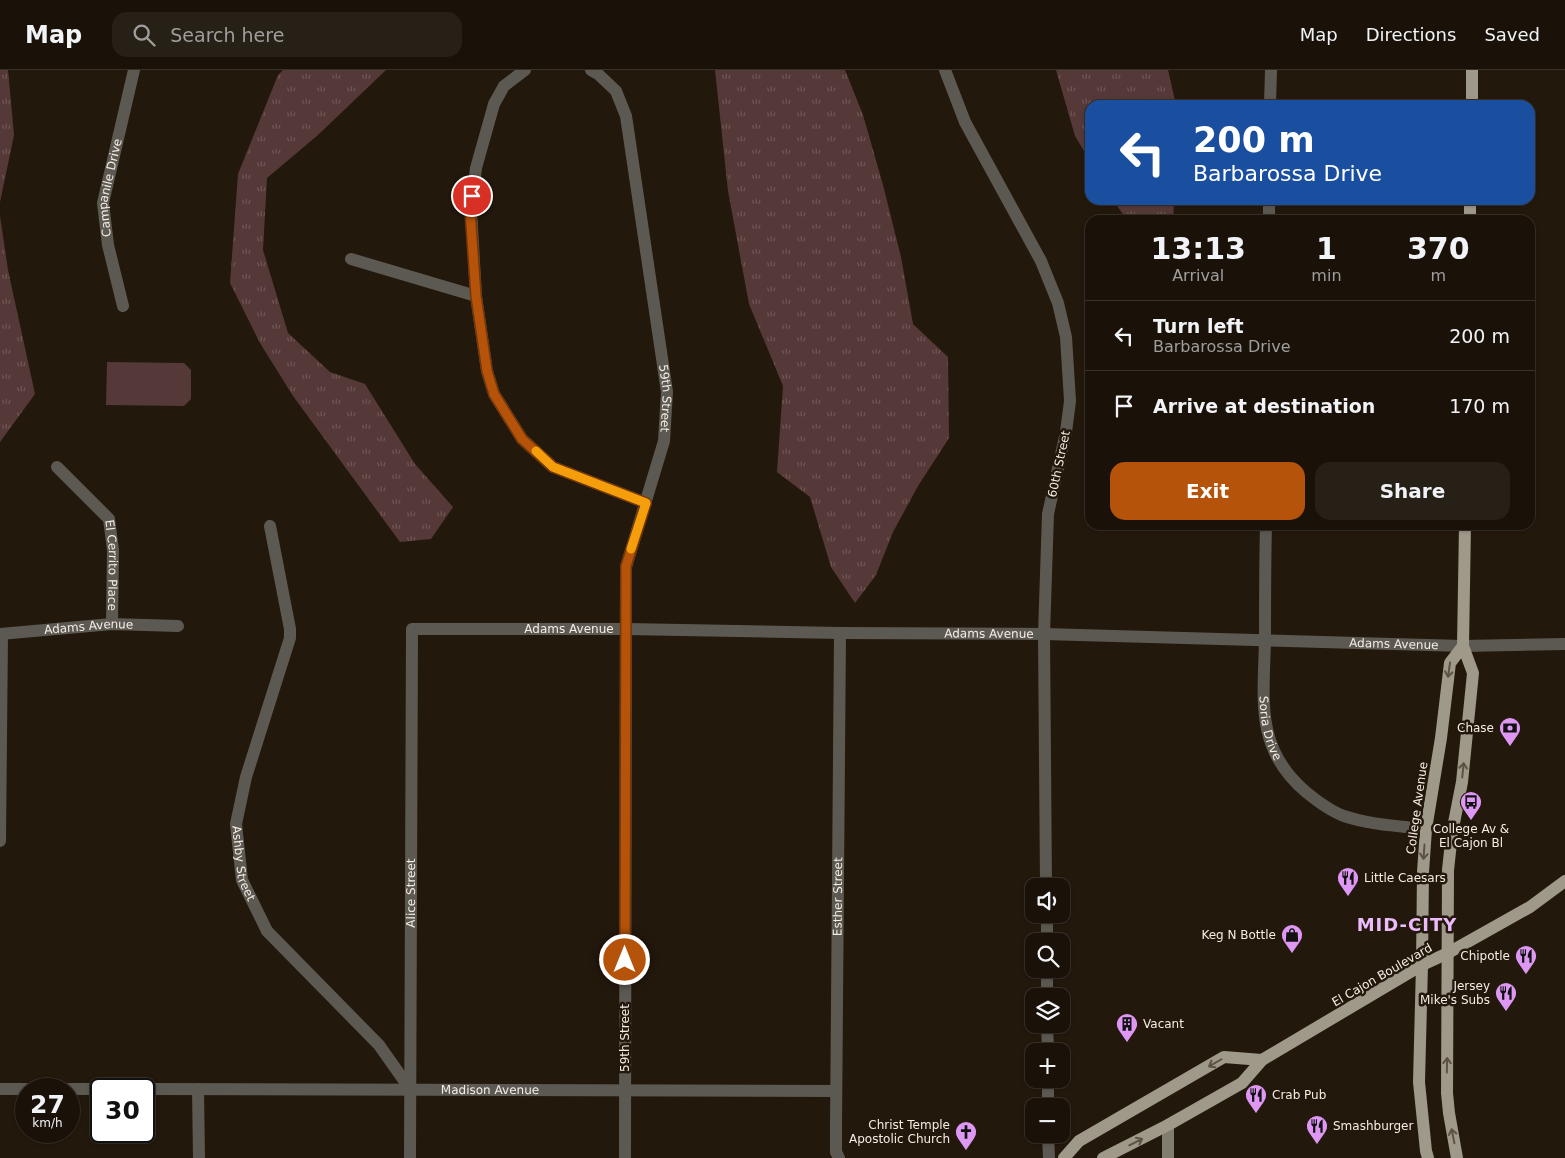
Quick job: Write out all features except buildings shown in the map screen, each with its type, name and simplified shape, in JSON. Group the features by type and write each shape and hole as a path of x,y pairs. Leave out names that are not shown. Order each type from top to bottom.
{"main road":[{"path":"1472,70 1472,100"},
{"path":"1457,1158 1447,1093 1448,870 1452,833 1462,782 1473,673 1463,646 1465,530"},
{"name":"College Avenue","path":"1428,1158 1420,1109 1419,1082 1423,872 1426,829 1441,738 1450,663 1463,646"},
{"name":"El Cajon Boulevard","path":"1103,1158 1242,1084 1262,1060 1422,965 1448,953 1530,907 1565,881"},
{"path":"1064,1158 1079,1142 1224,1057 1262,1060"},
{"path":"1420,1109 1421,1158"}],"street":[{"name":"Campanile Drive","path":"123,306 108,245 103,203 134,70"},
{"path":"525,70 504,86 494,104 476,168 470,210 476,296 487,371 494,394 522,439 553,467 646,503"},
{"name":"59th Street","path":"591,70 616,91 626,116 668,392 664,441 626,566 625,1158"},
{"name":"60th Street","path":"945,70 965,122 1041,261 1058,303 1066,337 1070,401 1066,432 1048,514 1044,634 1046,878"},
{"path":"1270,100 1271,70"},
{"path":"352,259 476,296"},
{"name":"El Cerrito Place","path":"57,467 109,519 113,550 112,624"},
{"name":"Ashby Street","path":"270,526 290,629 290,638 246,777 236,824 242,880 267,931 379,1045 410,1089"},
{"name":"Soria Drive","path":"1266,530 1263,702 1269,740 1279,762 1295,783 1317,801 1343,815 1373,824 1426,829"},
{"name":"Adams Avenue","path":"1,634 112,624 178,626"},
{"name":"Adams Avenue","path":"412,629 626,629 1044,634 1463,646 1565,644"},
{"name":"Alice Street","path":"410,1158 412,629"},
{"name":"Esther Street","path":"839,1158 836,1152 836,1091 840,633"},
{"path":"0,840 1,634"},
{"path":"0,1089 15,1089"},
{"name":"Madison Avenue","path":"155,1089 836,1091"},
{"path":"198,1089 199,1158"},
{"path":"1168,1125 1168,1158"},
{"path":"1048,1143 1049,1158"}],"green space":[{"path":"0,70 8,70 14,135 0,202"},
{"path":"283,70 386,70 318,135 267,178 263,250 288,333 330,372 365,384 415,464 453,507 431,539 400,542 293,396 260,343 230,283 238,174 278,75"},
{"path":"715,70 845,70 863,115 883,185 901,257 913,324 948,357 949,438 918,486 893,532 876,575 855,603 831,567 810,497 777,472 783,386 749,304 728,191"},
{"path":"1056,70 1168,70 1175,100 1085,100 1085,153 1075,136"},
{"path":"1116,205 1174,205 1173,215 1124,215"},
{"path":"0,216 8,270 35,394 0,442"},
{"path":"107,362 184,363 191,370 191,399 184,406 106,405"}],"slow traffic":[{"path":"536,451 553,467 646,503 631,549"}],"place":[{"name":"Chase","path":"1510,747"},
{"name":"College Av & El Cajon Bl","path":"1471,821"},
{"name":"Little Caesars","path":"1348,897"},
{"name":"Keg N Bottle","path":"1292,954"},
{"name":"Chipotle","path":"1526,975"},
{"name":"Jersey Mike's Subs","path":"1506,1012"},
{"name":"Vacant","path":"1127,1043"},
{"name":"Crab Pub","path":"1256,1114"},
{"name":"Smashburger","path":"1317,1145"},
{"name":"Christ Temple Apostolic Church","path":"966,1151"}],"district":[{"name":"MID-CITY","path":"1407,925"}],"route":[{"path":"472,196 470,210 476,296 487,371 494,394 522,439 553,467 646,503 626,566 625,960"}]}
